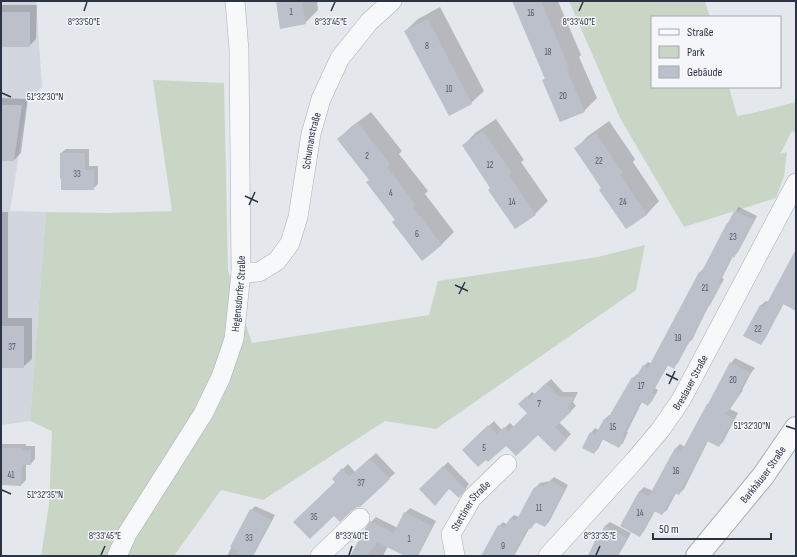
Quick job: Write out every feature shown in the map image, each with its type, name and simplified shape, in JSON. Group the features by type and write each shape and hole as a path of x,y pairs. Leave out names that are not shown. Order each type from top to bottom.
{"street":[{"name":"Hegensdorfer Straße","path":"117,556 127,534 203,414 221,377 234,339 241,273 239,50 235,1"},
{"name":"Schumanstraße","path":"241,273 259,272 277,261 290,243 298,217 312,134 321,99 340,58 368,22 392,1"},
{"name":"Breslauer Straße","path":"548,556 635,460 661,429 681,400 796,183"},
{"name":"Barkhäuser Straße","path":"697,556 763,476 796,428"},
{"name":"Stettiner Straße","path":"455,556 451,534 472,498 507,464"},
{"path":"320,556 360,518"}],"shaded area":[{"path":"1,1 36,1 42,87 27,101 10,211 46,212 30,421 1,425"}],"green space":[{"path":"569,1 705,1 710,16 651,16 651,88 729,88 737,116 796,102 796,133 792,131 780,154 787,152 784,176 776,198 684,227 620,118"},
{"path":"153,80 224,83 228,271 252,343 429,315 438,281 598,257 645,245 636,290 436,429 385,421 263,500 221,490 174,556 41,556 49,505 52,431 30,421 46,212 106,213 172,211"}],"building":[{"path":"276,1 302,1 306,24 280,29"},
{"path":"512,1 541,1 569,68 567,70 585,112 560,122 542,80 545,79"},
{"path":"1,12 30,12 30,47 1,47"},
{"path":"428,19 472,104 449,116 404,31"},
{"path":"1,105 22,105 14,161 1,161"},
{"path":"358,123 390,164 387,167 416,205 413,207 442,245 422,261 392,222 395,220 366,182 369,180 337,139"},
{"path":"483,131 512,173 509,175 536,215 515,229 488,190 490,188 462,145"},
{"path":"596,133 623,173 620,175 647,215 626,229 599,190 601,188 574,148"},
{"path":"60,153 85,153 85,170 94,170 94,190 61,190"},
{"path":"734,211 754,220 734,258 732,256 719,282 721,284 674,369 667,365 652,393 655,395 648,406 641,402 623,436 625,436 619,448 602,439 594,454 582,448 590,432 595,435 604,419 607,420 632,377 635,379 643,365 648,368 699,272 701,273"},
{"path":"796,249 796,311 783,304 761,345 743,336 760,305 765,307"},
{"path":"1,326 24,326 24,368 1,368"},
{"path":"730,362 751,373 746,379 739,395 726,414 734,418 719,447 707,441 679,495 675,493 662,515 654,511 640,537 620,526 639,491 649,496 675,448 681,452"},
{"path":"546,383 558,396 574,397 568,408 572,411 555,427 567,439 555,452 538,435 516,456 506,446 488,462 486,460 478,467 462,450 488,425 497,434 504,427 508,432 527,413 518,404 527,396 529,399"},
{"path":"1,448 22,448 21,450 31,450 31,465 22,465 21,486 1,485"},
{"path":"370,458 390,479 360,507 353,510 340,522 334,516 310,539 293,522 335,482 332,479 342,468 349,477"},
{"path":"443,466 465,489 459,498 449,489 435,506 419,489"},
{"path":"550,480 565,489 545,527 535,522 531,529 528,528 513,556 481,556 498,525 504,528 510,518 516,521 533,489 537,486 547,485"},
{"path":"250,509 271,520 252,556 236,556 238,551 230,547"},
{"path":"404,512 432,526 417,556 405,556 377,542 368,556 350,556 370,521 394,533"},
{"path":"605,526 627,538 617,556 588,556 595,541"}]}
